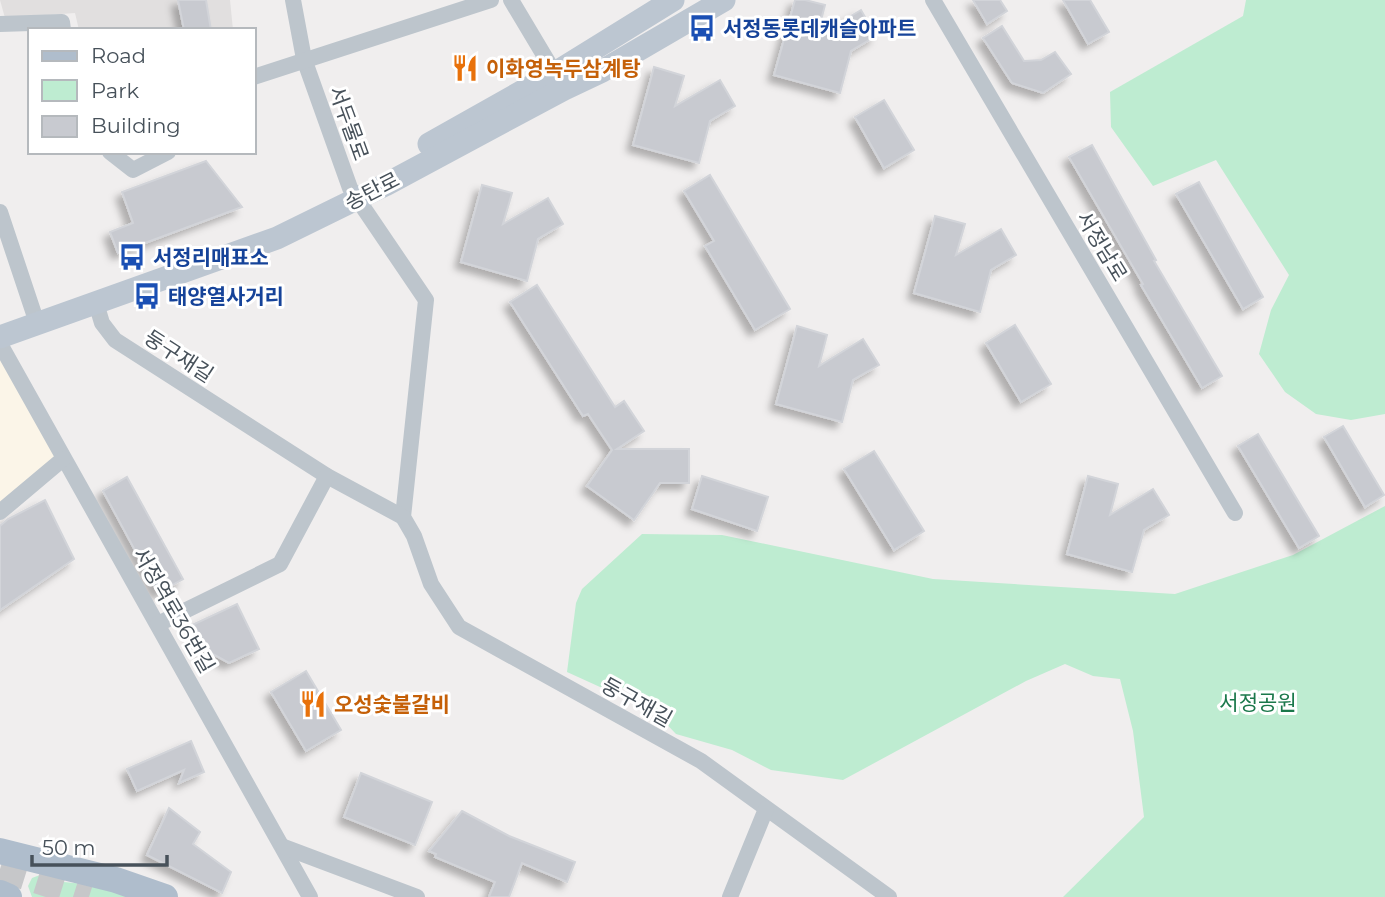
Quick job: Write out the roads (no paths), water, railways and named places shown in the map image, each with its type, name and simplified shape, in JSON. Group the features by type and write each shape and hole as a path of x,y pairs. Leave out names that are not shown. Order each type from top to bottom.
{"main road":[{"name":"송탄로","path":"0,321 96,303 277,238 560,81 673,0"},
{"name":"송탄로","path":"560,81 602,71 724,0"},
{"name":"송탄로","path":"0,337 35,316 355,193"},
{"path":"0,851 116,880 165,897"},
{"path":"0,893 9,897"}],"street":[{"name":"서두물로","path":"293,0 304,60 355,193"},
{"path":"256,76 491,0"},
{"path":"511,0 560,81"},
{"name":"서정남로","path":"933,0 1235,513"},
{"path":"0,24 62,22 63,28"},
{"path":"113,154 133,170 164,154"},
{"path":"355,193 426,300 403,517"},
{"path":"0,212 35,316"},
{"name":"둥구재길","path":"96,303 102,323 115,340 327,476 403,517 414,536 431,583 459,627 702,761 889,897"},
{"name":"서정역로36번길","path":"0,344 310,897"},
{"path":"0,512 63,459"},
{"path":"158,624 280,564 327,476"},
{"path":"730,897 766,809"},
{"path":"284,847 417,897"}],"tunnel":[{"path":"0,869 89,897"}],"place":[{"name":"서정동롯데캐슬아파트","path":"702,28"},
{"name":"이화영녹두삼계탕","path":"465,68"},
{"name":"서정리매표소","path":"132,257"},
{"name":"태양열사거리","path":"147,296"},
{"name":"오성숯불갈비","path":"313,704"}],"park label":[{"name":"서정공원","path":"1258,702"}]}
